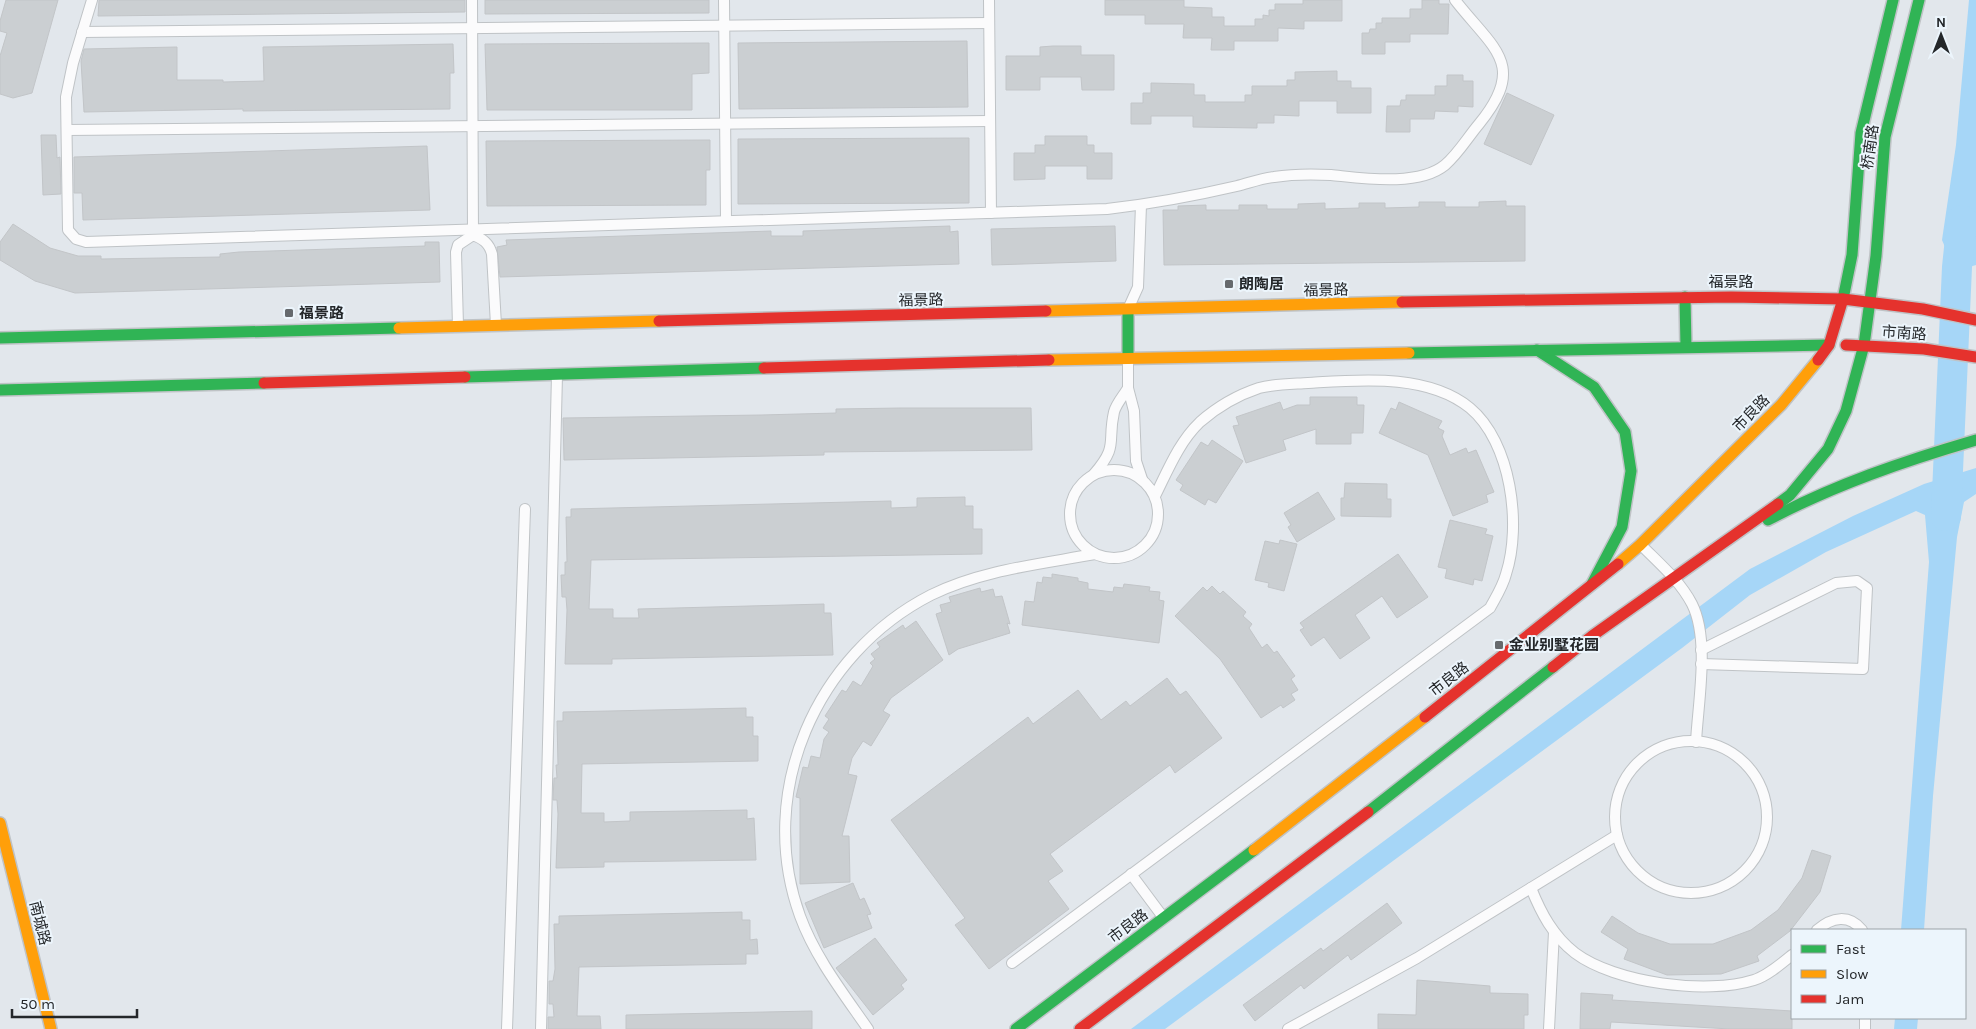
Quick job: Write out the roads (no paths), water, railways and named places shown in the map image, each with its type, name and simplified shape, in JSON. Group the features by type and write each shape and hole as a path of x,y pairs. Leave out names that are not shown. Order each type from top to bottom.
{"main road":[{"name":"桥南路","path":"1843,299 1852,255 1860,134 1893,0"},
{"name":"桥南路","path":"1871,302 1885,137 1919,0"},
{"name":"福景路","path":"0,338 1685,298 1843,299"},
{"path":"1685,298 1686,347"},
{"name":"市南路","path":"1843,299 1929,310 1976,320"},
{"name":"市良路","path":"1016,1029 1306,811 1590,588 1640,545 1806,377 1829,345 1843,299"},
{"path":"1080,1029 1330,842 1592,636 1790,495 1815,468 1828,449 1846,412 1864,345 1871,302"},
{"path":"1128,310 1128,358"},
{"path":"0,334 34,338"},
{"name":"市南路","path":"1829,345 1924,349 1976,357"},
{"path":"0,390 1128,358 1829,345"},
{"path":"1536,350 1594,387 1625,432 1631,471 1622,527 1590,588"},
{"path":"8,402 59,388"},
{"path":"1707,554 1783,511 1851,480 1911,459 1976,440"},
{"name":"南城路","path":"0,823 51,1029"}],"lane":[{"path":"92,0 67,91 68,230 76,239 86,242 473,233 726,221 1107,209 1141,205 1272,177 1307,174 1386,180 1410,177 1433,171 1445,165 1494,106 1502,84 1505,70 1501,58 1455,0"},
{"path":"472,0 473,233"},
{"path":"724,0 726,221"},
{"path":"989,0 991,213"},
{"path":"82,32 989,23"},
{"path":"67,130 990,122"},
{"path":"1128,310 1138,288 1141,205"},
{"path":"473,233 483,239 490,247 492,254 496,326"},
{"path":"458,327 456,252 458,245 473,233"},
{"path":"868,1029 818,957 800,915 793,892 786,847 787,801 797,752 806,727 832,681 848,660 886,623 908,608 940,591 982,576 1095,554 1118,558 1129,556 1148,543 1154,534 1159,515 1155,496 1142,479 1136,461 1134,411 1128,388 1128,358"},
{"path":"541,1029 557,374"},
{"path":"1012,962 1490,608 1504,580 1511,551 1513,516 1510,488 1501,458 1486,423 1469,407 1443,392 1419,386 1344,381 1261,388 1243,394 1220,407 1200,422 1182,442 1155,496"},
{"path":"1095,554 1078,539 1070,518 1074,496 1079,487 1107,459 1112,447 1114,410 1128,388"},
{"path":"1094,474 1119,470 1142,479"},
{"path":"508,1029 525,508"},
{"path":"1640,545 1674,578 1692,605 1702,638 1696,742"},
{"path":"1701,650 1836,583 1857,580 1868,588 1863,669 1701,664"},
{"path":"1696,742 1716,745 1729,751 1751,770 1764,795 1767,823 1760,850 1742,873 1718,888 1704,891 1676,891 1650,880 1638,871 1626,854 1617,835 1617,800 1628,775 1637,764 1660,748 1674,743 1696,742"},
{"path":"1288,1029 1416,958 1617,835"},
{"path":"1131,874 1163,918"},
{"path":"1531,888 1542,914 1554,932 1574,952 1598,968 1648,982 1711,987 1736,984 1756,980 1791,956"},
{"path":"1819,929 1827,921 1840,918 1855,922 1861,929"},
{"path":"1549,1029 1554,932"}],"water":[{"path":"1969,0 1976,0 1976,265 1969,267 1948,254 1942,240 1956,145"},
{"path":"1976,468 1976,494 1964,502 1957,537 1933,796 1924,929 1901,929 1929,562 1925,515 1916,511 1826,552 1750,595 1682,648 1165,1029 1131,1029 1750,569 1853,516 1924,484"},
{"path":"1895,1019 1918,1019 1917,1029 1894,1029"}],"waterway":[{"path":"1946,516 1957,267 1962,220"}],"place":[{"name":"朗陶居","path":"1229,284"},
{"name":"福景路","path":"289,313"},
{"name":"金业别墅花园","path":"1499,645"}]}
